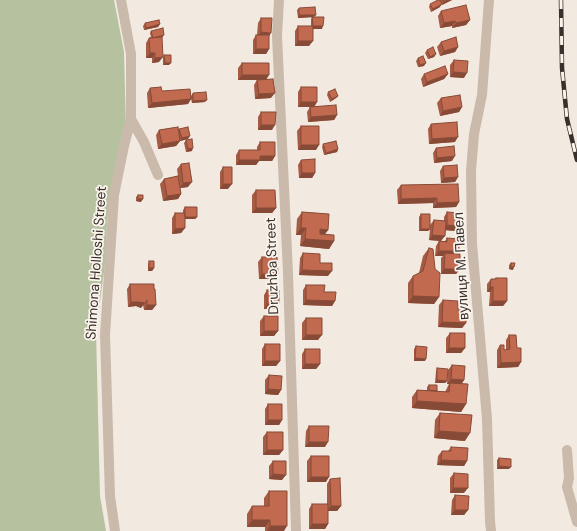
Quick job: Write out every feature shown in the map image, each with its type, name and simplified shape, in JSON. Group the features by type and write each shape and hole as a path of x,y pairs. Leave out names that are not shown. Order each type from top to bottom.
{"street":[{"name":"Shimona Holloshi Street","path":"115,531 110,496 105,335 114,196 131,119 131,54 121,0"},
{"name":"Druzhba Street","path":"279,0 277,36 288,274 296,530"},
{"name":"вулиця М. Павел","path":"489,0 482,95 474,134 471,171 472,244 487,419 491,531"},
{"path":"131,119 144,142 158,175"},
{"path":"567,450 569,478 567,487 577,522"}],"green space":[{"path":"0,0 114,0 124,52 126,129 112,182 107,223 106,257 96,331 100,496 106,531 0,531"}],"building":[{"path":"440,0 442,4 433,9 430,4"},
{"path":"466,5 470,20 456,23 455,21 444,23 441,11"},
{"path":"315,7 316,15 299,15 299,8"},
{"path":"312,17 324,17 323,26 313,26"},
{"path":"261,18 272,18 271,33 261,32"},
{"path":"159,20 160,24 146,28 145,23"},
{"path":"298,26 313,26 313,41 298,41"},
{"path":"163,28 164,35 153,38 151,31"},
{"path":"256,35 269,35 269,49 256,49"},
{"path":"162,37 163,57 155,58 155,53 150,53 149,38"},
{"path":"456,37 458,47 444,51 441,42"},
{"path":"433,47 436,54 430,57 427,50"},
{"path":"164,55 171,55 171,63 165,63"},
{"path":"423,56 426,63 420,65 418,58"},
{"path":"454,60 468,61 467,73 453,72"},
{"path":"242,63 269,63 269,75 242,75"},
{"path":"445,66 448,74 427,82 424,74"},
{"path":"273,79 275,93 259,94 257,80"},
{"path":"161,87 162,91 190,89 191,99 152,103 150,88"},
{"path":"301,87 317,87 317,102 301,102"},
{"path":"335,89 338,96 332,99 328,92"},
{"path":"206,92 207,100 193,101 193,93"},
{"path":"460,95 462,107 443,111 441,98"},
{"path":"336,105 337,115 311,117 310,107"},
{"path":"261,112 276,112 275,125 261,125"},
{"path":"457,122 458,137 432,139 431,124"},
{"path":"301,126 319,126 319,145 301,145"},
{"path":"178,127 180,141 162,144 159,130"},
{"path":"188,127 190,136 182,138 179,129"},
{"path":"192,139 193,148 188,149 186,140"},
{"path":"336,141 338,149 326,153 323,144"},
{"path":"260,142 275,142 275,156 260,156 260,160 239,160 239,150 260,150"},
{"path":"454,146 455,156 437,158 436,148"},
{"path":"315,159 315,173 302,173 301,160"},
{"path":"189,163 192,182 183,183 181,164"},
{"path":"457,165 458,177 444,178 443,166"},
{"path":"223,167 232,167 232,184 223,184"},
{"path":"178,176 181,194 167,196 164,179"},
{"path":"458,184 459,202 437,203 437,198 401,199 401,185"},
{"path":"256,190 275,190 276,208 256,208"},
{"path":"138,195 143,195 143,199 138,199"},
{"path":"185,207 197,207 197,217 185,217"},
{"path":"302,212 329,214 328,230 320,229 320,234 334,235 334,241 305,239 306,228 301,228"},
{"path":"447,212 460,213 459,226 447,225"},
{"path":"175,213 185,213 185,228 175,229"},
{"path":"421,214 430,214 430,229 421,229"},
{"path":"434,220 446,221 445,236 432,235"},
{"path":"447,238 459,239 459,251 439,251 439,241 447,242"},
{"path":"429,248 433,249 435,269 440,273 439,297 413,296 413,276 423,271"},
{"path":"303,253 320,254 320,263 332,263 332,271 302,270"},
{"path":"445,253 460,254 460,269 444,269"},
{"path":"262,257 277,257 278,274 262,274"},
{"path":"149,261 154,261 154,268 149,268"},
{"path":"511,263 515,263 514,267 511,267"},
{"path":"507,278 507,301 493,301 493,287 490,287 491,279"},
{"path":"130,284 154,284 156,305 147,305 147,300 145,303 131,302"},
{"path":"306,285 325,285 324,292 336,292 335,301 306,300"},
{"path":"267,290 279,290 279,304 267,304"},
{"path":"443,300 458,301 458,310 466,310 466,323 442,322"},
{"path":"264,316 278,316 278,331 264,331"},
{"path":"306,318 322,318 322,335 306,335"},
{"path":"450,333 465,333 465,348 449,348"},
{"path":"509,335 516,335 517,348 521,348 521,362 501,363 500,345 504,345 504,350 510,349"},
{"path":"265,344 280,344 280,361 265,361"},
{"path":"416,346 427,347 426,359 415,358"},
{"path":"305,349 320,349 320,364 305,364"},
{"path":"452,365 465,366 464,380 451,379"},
{"path":"437,368 448,369 447,381 437,380"},
{"path":"269,375 282,376 281,390 268,389"},
{"path":"450,383 468,384 466,404 417,401 417,390 449,392"},
{"path":"429,385 437,385 437,391 429,390"},
{"path":"268,404 282,404 282,420 268,420"},
{"path":"440,413 472,415 470,433 439,431"},
{"path":"309,426 329,426 328,442 309,442"},
{"path":"267,432 283,432 283,450 267,450"},
{"path":"451,447 468,448 467,461 441,460 442,451 451,451"},
{"path":"311,456 329,456 329,477 311,477"},
{"path":"499,458 511,459 511,467 499,466"},
{"path":"273,461 286,461 286,475 273,474"},
{"path":"454,473 468,474 468,488 453,488"},
{"path":"340,478 341,506 331,506 330,479"},
{"path":"269,491 287,491 287,526 270,526 270,520 252,520 252,506 269,506"},
{"path":"455,495 469,496 468,510 455,510"},
{"path":"312,504 328,504 328,524 312,524"}],"railway":[{"path":"561,0 562,68 567,119 577,160"}]}
